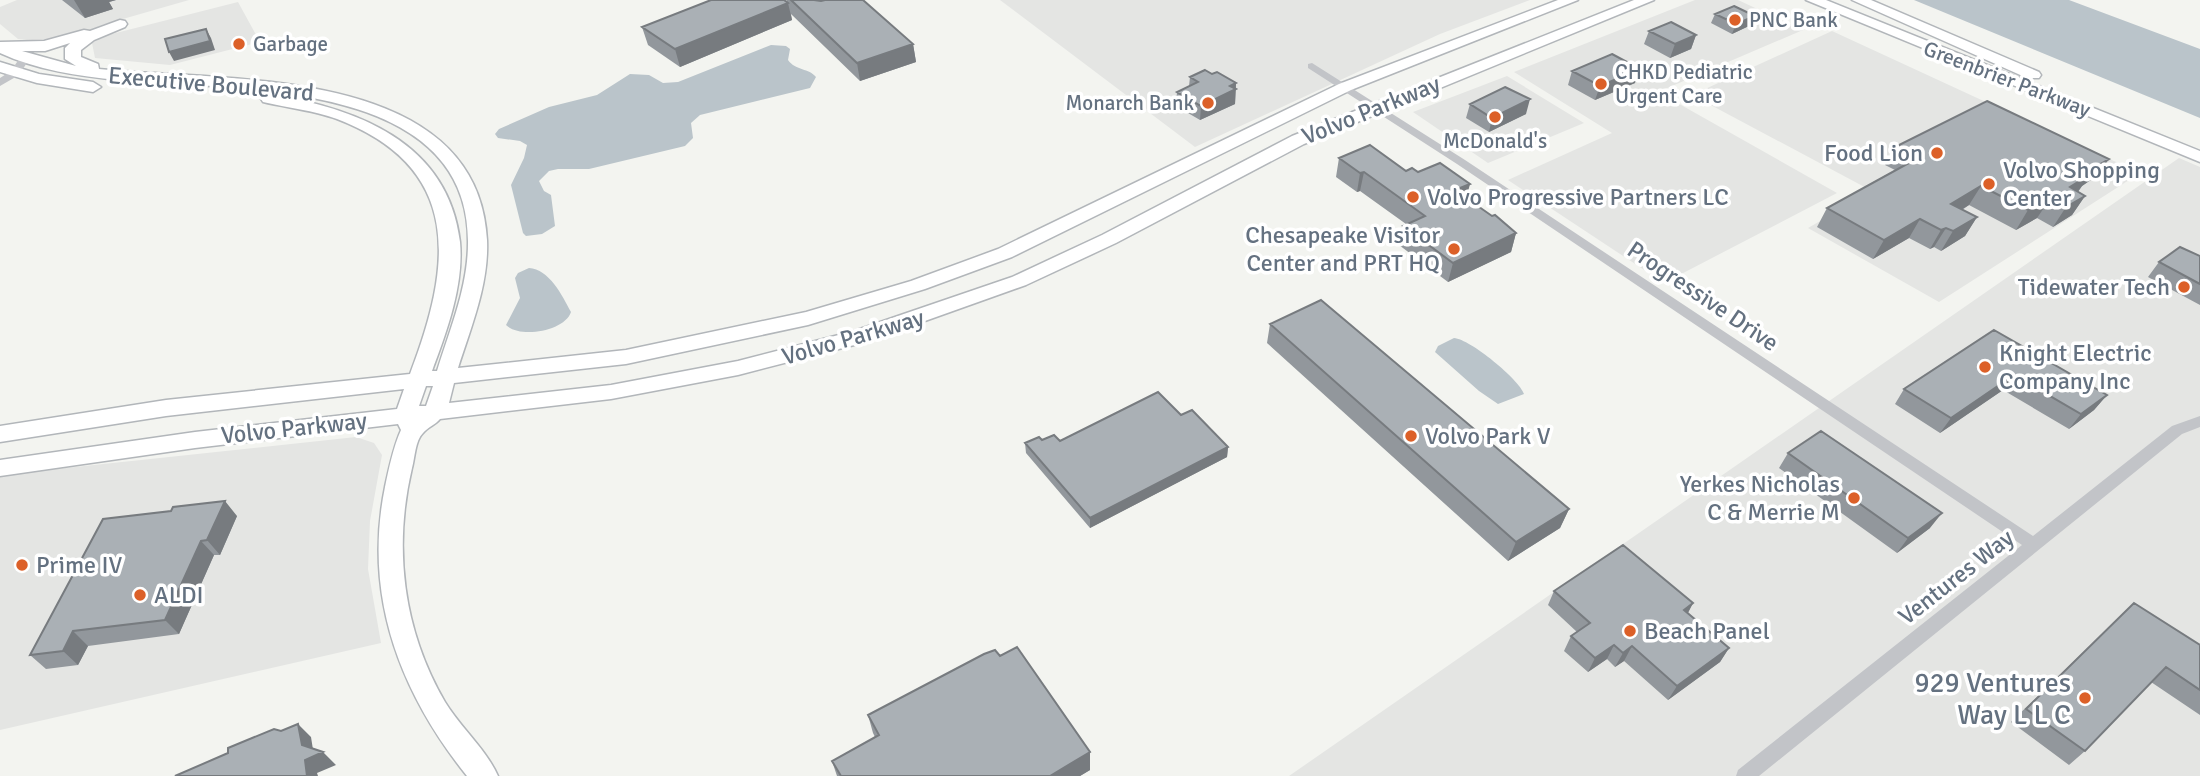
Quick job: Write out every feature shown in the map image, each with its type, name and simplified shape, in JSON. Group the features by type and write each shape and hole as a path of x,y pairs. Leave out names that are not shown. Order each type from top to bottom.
{"main road":[{"name":"Volvo Parkway","path":"0,434 156,410 562,366 688,345 808,318 918,285 994,257 1052,232 1345,87 1572,0"},
{"name":"Volvo Parkway","path":"433,413 546,401 674,381 799,354 915,320 1067,260 1275,152 1376,107 1647,0"},
{"name":"Greenbrier Parkway","path":"1813,0 2200,157"},
{"name":"Greenbrier Parkway","path":"1858,0 2200,144"},
{"path":"0,46 50,45 120,24 81,42 71,54 78,63 128,76"},
{"name":"Executive Boulevard","path":"0,46 13,66 79,86 240,96 294,103 349,118 403,148 424,170 440,194 450,238 446,295 418,380 396,486 391,517 391,569 398,623 427,698 462,751 484,776"},
{"name":"Executive Boulevard","path":"13,66 258,84 318,92 355,102 389,116 440,150 458,172 471,198 479,243 471,296 433,413"},
{"path":"409,423 433,413"},
{"name":"Volvo Parkway","path":"0,468 195,440 409,423"}],"street":[{"path":"0,83 13,66"},
{"name":"Progressive Drive","path":"1312,66 2034,545"},
{"name":"Ventures Way","path":"1745,776 2177,430 2200,421"}],"shaded area":[{"path":"17,0 189,0 102,25 65,40 57,37 36,41 18,39 0,24 0,7"},
{"path":"1000,0 1530,0 1440,34 1195,147"},
{"path":"1695,0 1738,0 1803,30 1658,92 1837,193 1664,283 1508,180 1612,133 1514,72"},
{"path":"1914,0 2069,0 2200,49 2200,118"},
{"path":"238,2 260,42 170,65 95,58 92,43 108,35"},
{"path":"1832,31 2140,173 1939,302 1808,228 1872,191 1692,95"},
{"path":"771,45 786,46 790,49 788,60 791,64 816,77 810,88 700,115 691,123 693,138 685,146 589,169 549,171 539,181 544,191 551,195 555,226 542,234 526,236 523,233 511,185 527,145 520,141 498,138 495,134 499,129 549,107 597,95 630,74 649,75 663,83 678,82"},
{"path":"1507,76 1584,123 1488,163 1413,112"},
{"path":"2179,158 2200,167 2200,776 1289,776"},
{"path":"529,268 536,269 549,278 571,312 567,319 551,328 521,332 506,325 520,298 515,278 518,273"},
{"path":"1454,338 1471,345 1494,361 1514,379 1524,394 1498,404 1479,391 1435,352 1438,346"},
{"path":"356,437 374,443 382,455 370,521 368,569 381,643 0,730 0,475"}],"building":[{"path":"711,0 784,0 788,3 675,49 642,27"},
{"path":"791,0 863,0 913,44 857,63"},
{"path":"1734,6 1755,16 1736,24 1715,14"},
{"path":"1671,22 1696,35 1675,44 1649,31"},
{"path":"206,29 210,41 169,52 165,39"},
{"path":"1612,54 1640,69 1600,86 1572,71"},
{"path":"1205,70 1212,74 1217,72 1236,83 1230,86 1236,89 1201,106 1177,92 1198,82 1190,77"},
{"path":"1505,87 1530,99 1492,118 1470,104"},
{"name":"Volvo Shopping Center","path":"1987,101 2109,159 2085,173 2089,175 2070,187 2085,196 2066,207 2050,199 2028,210 1981,186 1951,204 1977,217 1953,231 1946,228 1941,230 1920,219 1884,240 1827,208 1918,158 1895,147"},
{"path":"1370,145 1406,171 1412,168 1418,172 1440,163 1470,184 1455,190 1492,216 1495,215 1516,233 1453,263 1403,226 1425,216 1364,172 1360,173 1339,158"},
{"path":"2180,247 2200,256 2200,284 2159,262"},
{"name":"Volvo Park V","path":"1321,300 1569,509 1516,542 1270,324"},
{"path":"1994,330 2107,395 2081,414 2014,375 1951,418 1904,389"},
{"path":"1158,392 1181,415 1192,410 1228,447 1090,518 1025,443 1054,435 1060,441"},
{"path":"1821,431 1942,513 1908,538 1788,453"},
{"name":"ALDI","path":"225,501 207,540 201,541 165,620 73,631 63,651 30,655 103,519"},
{"name":"Beach Panel","path":"1623,545 1693,603 1684,610 1729,648 1677,686 1632,646 1623,653 1614,645 1595,658 1571,636 1590,623 1554,591"},
{"name":"929 Ventures Way L L C","path":"2134,603 2200,645 2200,690 2166,667 2085,751 2026,709"},
{"path":"1017,647 1090,752 1050,776 841,776 832,761 879,735 868,715 984,654 995,650 1000,656"},
{"path":"298,724 302,745 323,752 305,760 307,776 175,776 228,753 228,748 274,729 281,731"}],"place":[{"name":"PNC Bank","path":"1735,20"},
{"name":"Garbage","path":"239,44"},
{"name":"CHKD Pediatric Urgent Care","path":"1601,84"},
{"name":"Monarch Bank","path":"1208,103"},
{"name":"McDonald's","path":"1495,117"},
{"name":"Food Lion","path":"1937,153"},
{"name":"Volvo Shopping Center","path":"1989,184"},
{"name":"Volvo Progressive Partners LC","path":"1413,197"},
{"name":"Chesapeake Visitor Center and PRT HQ","path":"1454,249"},
{"name":"Tidewater Tech","path":"2184,287"},
{"name":"Knight Electric Company Inc","path":"1985,367"},
{"name":"Volvo Park V","path":"1411,436"},
{"name":"Yerkes Nicholas C & Merrie M","path":"1854,498"},
{"name":"Prime IV","path":"22,565"},
{"name":"ALDI","path":"140,595"},
{"name":"Beach Panel","path":"1630,631"},
{"name":"929 Ventures Way L L C","path":"2085,698"}]}
